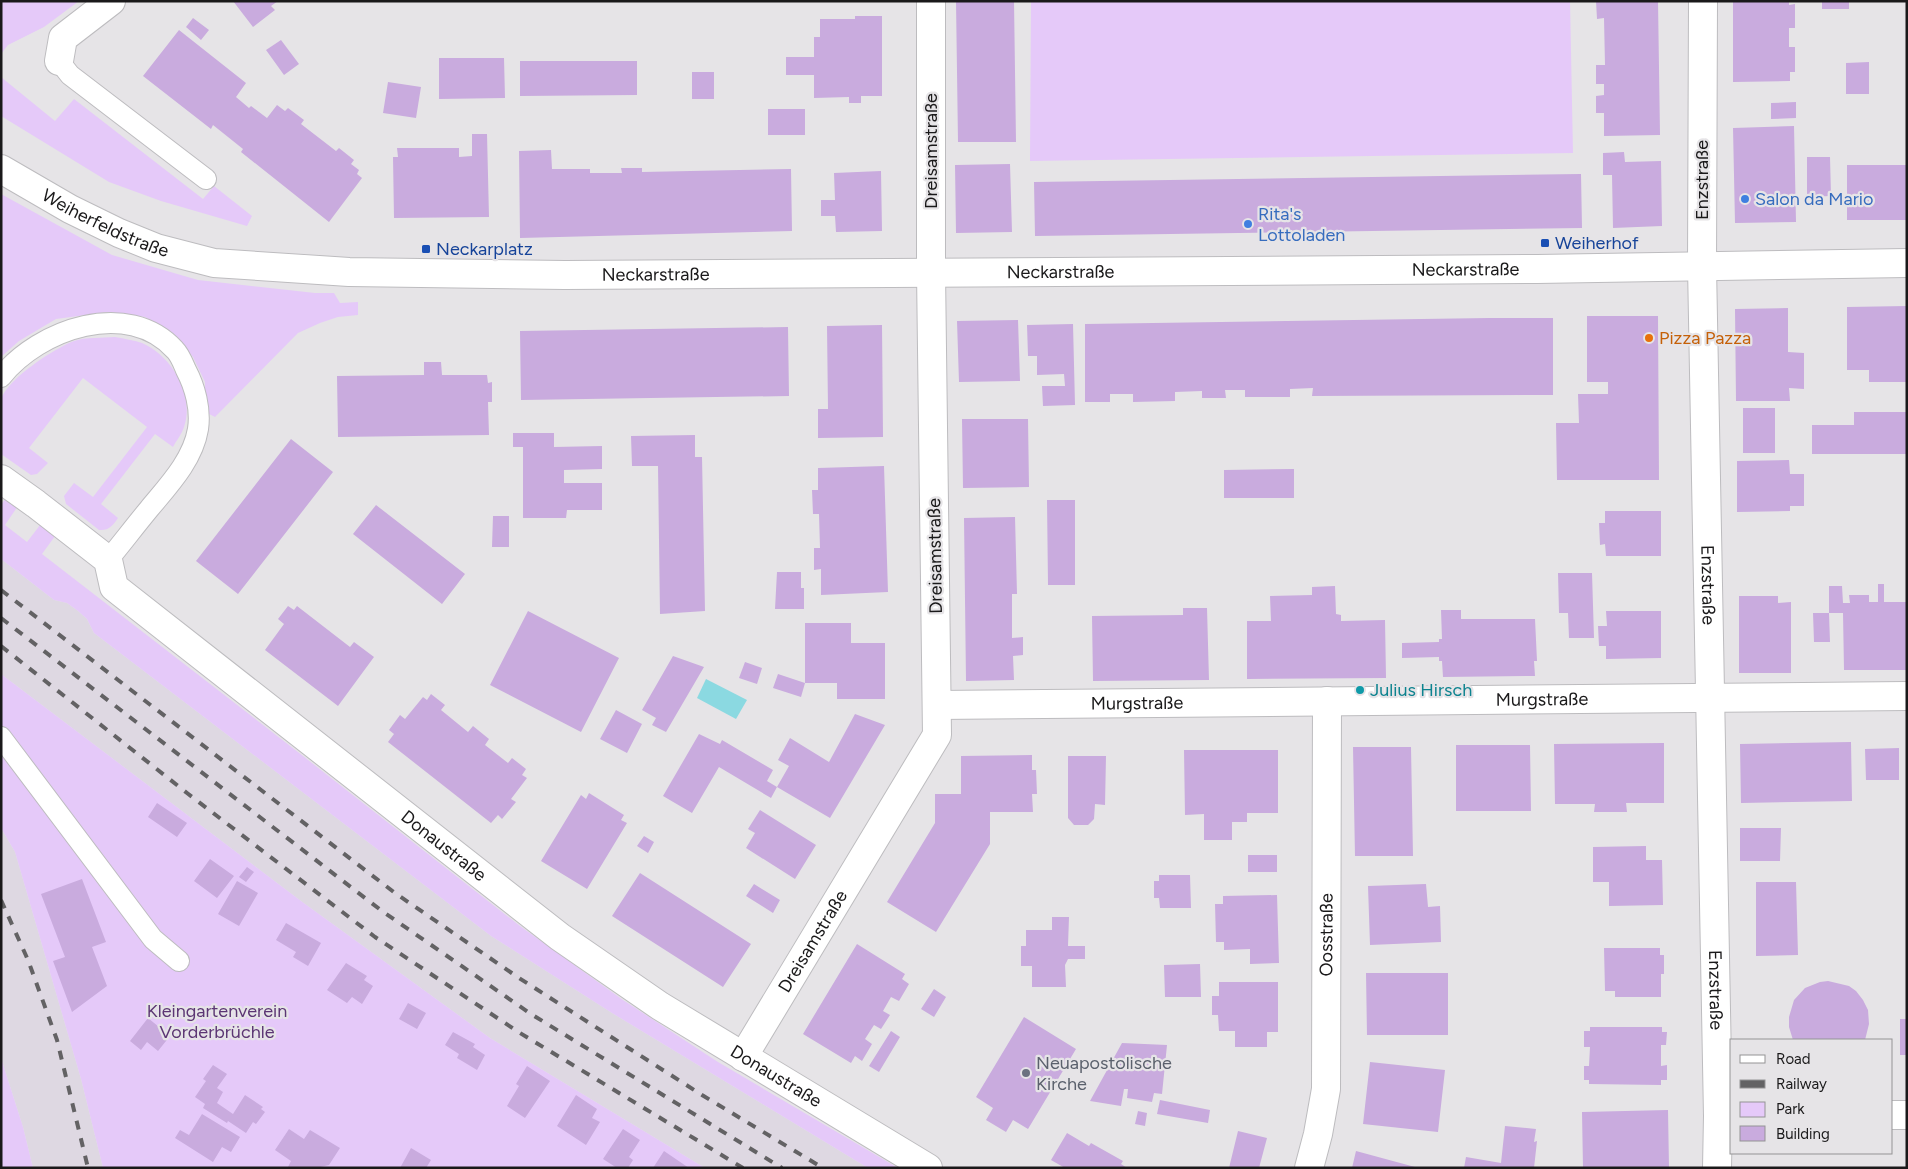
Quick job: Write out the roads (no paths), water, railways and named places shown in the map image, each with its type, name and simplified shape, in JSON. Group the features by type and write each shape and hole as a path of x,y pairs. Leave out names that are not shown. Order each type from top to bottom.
{"street":[{"path":"59,60 63,38 111,1"},
{"name":"Dreisamstraße","path":"743,1057 937,734 931,272 931,1"},
{"name":"Enzstraße","path":"1703,1 1702,266 1709,698 1725,1116 1717,1168"},
{"name":"Weiherfeldstraße","path":"1,169 70,209 119,233 156,248 214,263"},
{"name":"Neckarstraße","path":"214,263 349,272 555,275 1537,269 1907,262"},
{"path":"1,479 108,560"},
{"name":"Donaustraße","path":"108,560 114,587 552,931 660,1006 928,1168"},
{"name":"Murgstraße","path":"936,705 1907,696"},
{"name":"Oosstraße","path":"1309,1168 1318,1134 1326,1089 1327,701"},
{"path":"1893,1115 1907,1115"}],"lane":[{"path":"59,60 70,74 206,179"},
{"path":"3,375 33,348 76,326 124,324 144,329 162,338 176,351 195,389 198,429 181,470 108,560"},
{"path":"1,738 153,939 179,961"}],"water":[{"path":"706,679 747,700 736,719 697,698"}],"railway":[{"path":"1,590 395,893 519,978 702,1095 823,1168"},
{"path":"1,618 382,911 531,1014 782,1168"},
{"path":"1,646 187,793 375,937 520,1033 743,1168"},
{"path":"1,900 28,960 57,1040 88,1168"}],"place":[{"name":"Salon da Mario","path":"1745,199"},
{"name":"Rita's Lottoladen","path":"1248,224"},
{"name":"Weiherhof","path":"1545,243"},
{"name":"Neckarplatz","path":"426,249"},
{"name":"Pizza Pazza","path":"1649,338"},
{"name":"Julius Hirsch","path":"1360,690"},
{"name":"Neuapostolische Kirche","path":"1026,1073"}],"park label":[{"name":"Kleingartenverein Vorderbrüchle","path":"217,1021"}]}
